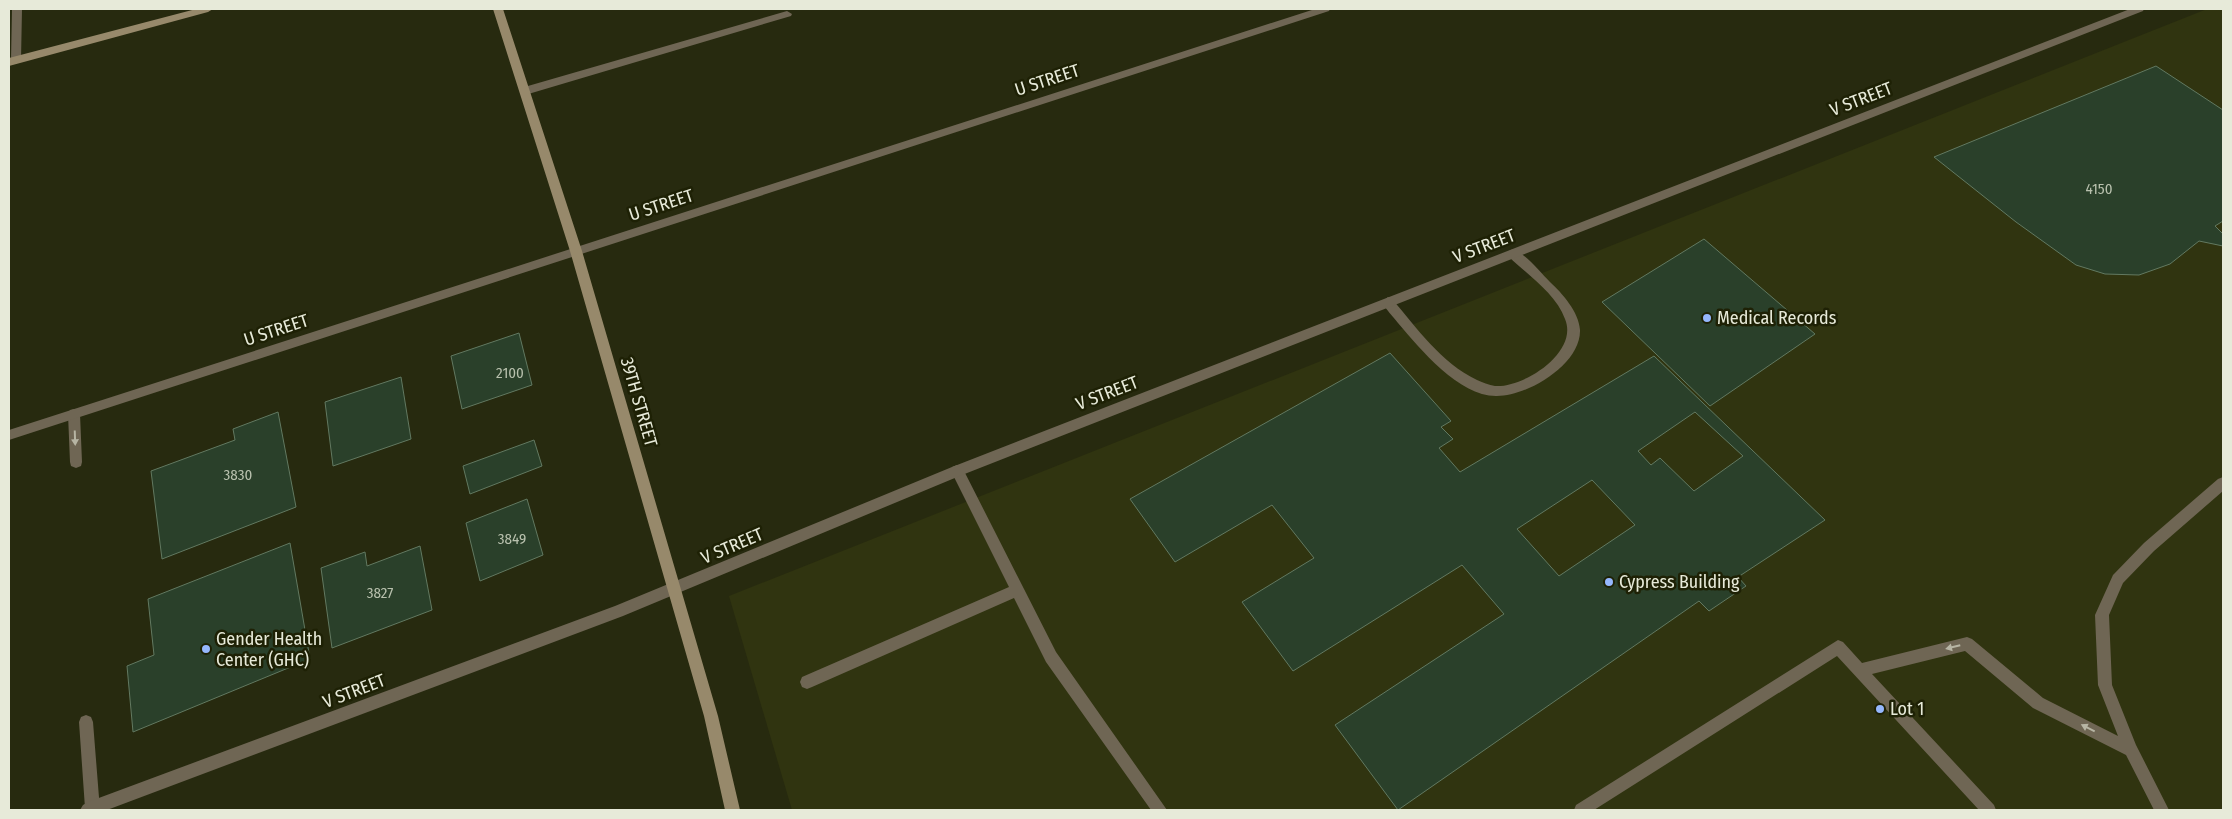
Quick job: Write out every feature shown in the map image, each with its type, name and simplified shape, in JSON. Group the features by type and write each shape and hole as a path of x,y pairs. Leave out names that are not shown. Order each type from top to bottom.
{"street":[{"path":"17,9 13,61 208,9"},
{"name":"39TH STREET","path":"498,9 576,251 714,728 733,810"},
{"name":"U STREET","path":"9,435 1325,9"},
{"name":"V STREET","path":"90,809 674,589 957,471 2139,9"},
{"path":"525,91 787,14"},
{"path":"1388,302 1445,366 1472,384 1496,391 1532,382 1546,372 1570,348 1574,330 1569,313 1544,283 1513,254"},
{"path":"74,414 76,462"},
{"path":"957,471 1051,657 1160,810"},
{"path":"2162,810 2131,750 2105,685 2102,614 2118,579 2149,547 2223,483"},
{"path":"807,682 1017,590"},
{"path":"1859,670 1967,644 2038,703 2131,750"},
{"path":"1580,810 1838,647 1989,810"},
{"path":"86,722 90,809"}],"shaded area":[{"path":"2207,9 2223,9 2223,810 792,810 729,596"}],"building":[{"path":"2156,66 2223,110 2223,221 2215,226 2223,234 2223,246 2199,241 2170,264 2139,275 2105,274 2076,265 2016,222 1934,157"},
{"name":"Medical Records","path":"1704,239 1815,334 1710,406 1602,302"},
{"path":"519,333 532,385 462,409 451,356"},
{"name":"Cypress Building","path":"1390,353 1451,421 1441,427 1453,439 1439,448 1460,472 1654,356 1825,520 1738,577 1746,586 1709,611 1699,601 1398,810 1335,725 1504,614 1462,565 1293,671 1242,602 1314,558 1272,505 1175,562 1130,499","holes":["1695,412 1743,456 1694,491 1660,458 1651,465 1638,451","1592,480 1635,525 1559,576 1517,529"]},
{"path":"401,377 411,439 333,466 325,402"},
{"path":"278,412 296,507 162,559 151,471 235,440 233,429"},
{"path":"534,440 542,466 470,494 463,466"},
{"path":"527,499 543,555 480,581 466,523"},
{"path":"290,543 310,659 133,732 127,666 154,655 148,599"},
{"path":"420,546 432,610 332,648 321,568 365,552 367,566"}],"place":[{"name":"Medical Records","path":"1707,318"},
{"name":"Cypress Building","path":"1609,582"},
{"name":"Gender Health Center (GHC)","path":"206,649"},
{"name":"Lot 1","path":"1880,709"}]}
